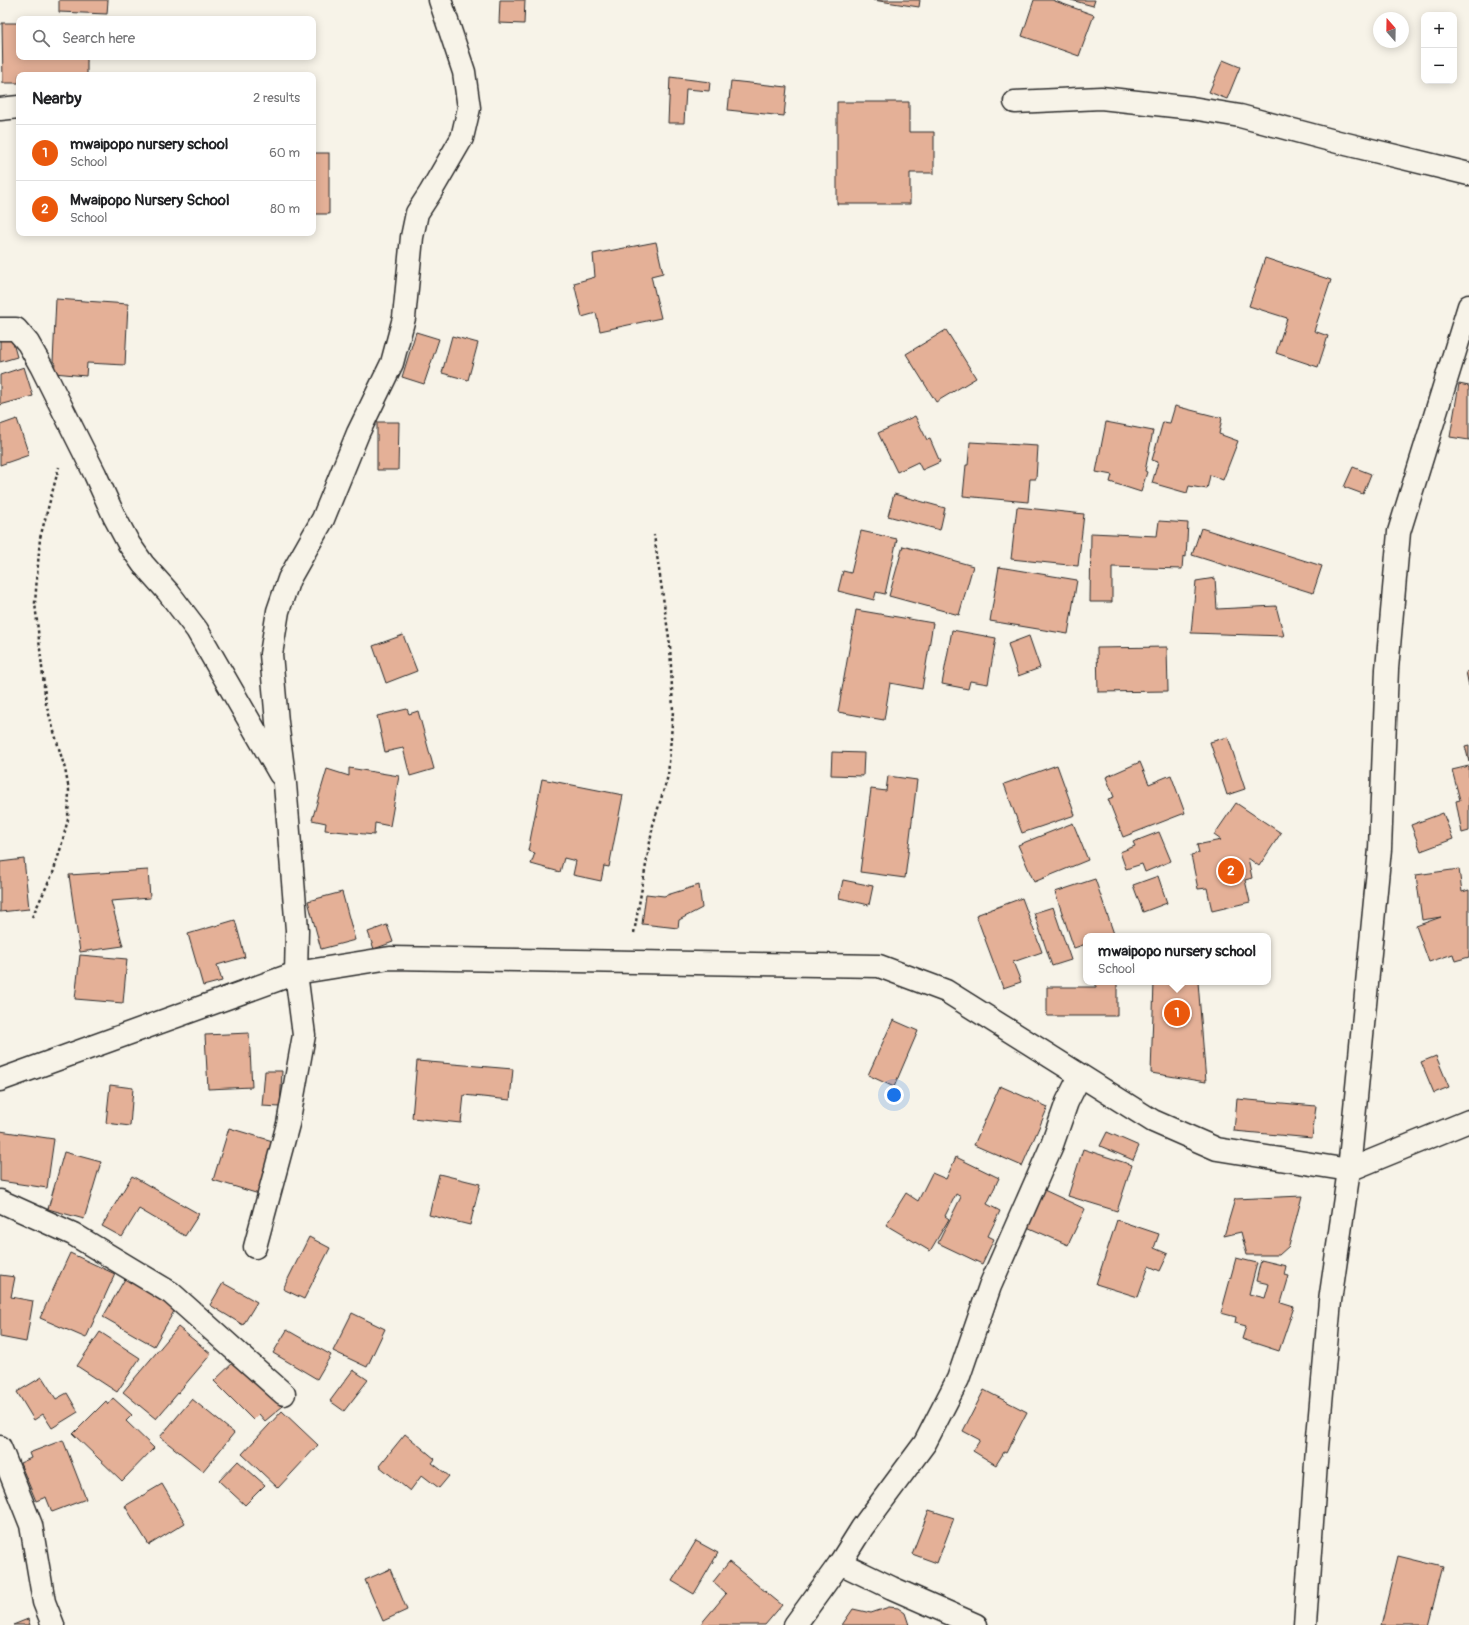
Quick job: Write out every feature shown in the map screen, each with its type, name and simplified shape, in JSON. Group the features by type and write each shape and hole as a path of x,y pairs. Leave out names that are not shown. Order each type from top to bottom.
{"street":[{"path":"255,1247 288,1124 304,1035 296,973 296,930 286,784 277,722 271,654 278,611 289,579 323,519 358,433 392,363 404,318 412,237 417,213 430,194 462,138 469,108 464,72 440,0"},
{"path":"1015,102 1101,98 1192,108 1240,116 1469,174"},
{"path":"0,109 16,107"},
{"path":"1305,1625 1317,1448 1330,1301 1349,1170 1380,849 1387,669 1399,532 1469,306"},
{"path":"0,329 16,329 28,343 72,426 114,516 129,544 143,564 181,608 197,630 286,784"},
{"path":"0,1080 296,973 390,958 879,966 946,991 1153,1121 1217,1149 1349,1170 1469,1121"},
{"path":"795,1625 840,1563 862,1528 925,1443 958,1379 990,1286 1052,1145 1067,1102 1080,1076"},
{"path":"0,1201 73,1234 171,1293 284,1394"},
{"path":"0,1447 31,1525 44,1602 53,1625"},
{"path":"840,1563 976,1625"}],"path":[{"path":"32,917 53,873 68,819 69,790 65,769 46,704 35,603 40,538 54,483 72,426"},
{"path":"628,962 653,825 668,776 673,711 670,645 654,535"}],"building":[{"path":"59,0 108,0 107,14 59,12"},
{"path":"500,0 525,0 524,24 499,23"},
{"path":"873,0 920,0 919,7"},
{"path":"1034,0 1052,0 1094,15 1079,56 1022,36"},
{"path":"1071,0 1095,0 1093,6"},
{"path":"2,23 16,23 16,60 87,60 87,72 16,72 16,83 3,83"},
{"path":"1223,60 1240,67 1227,99 1209,92"},
{"path":"670,77 710,82 709,91 686,89 684,123 668,123"},
{"path":"731,81 787,87 784,116 728,110"},
{"path":"837,102 909,102 909,132 934,132 934,173 910,173 910,204 837,204"},
{"path":"316,153 329,153 329,214 316,214"},
{"path":"656,242 663,273 651,276 661,318 600,331 596,313 582,317 574,283 595,277 593,254"},
{"path":"1265,258 1331,280 1314,331 1328,336 1318,367 1276,353 1287,318 1249,306"},
{"path":"56,299 128,304 125,365 87,363 86,376 54,373 55,362 53,362"},
{"path":"946,330 976,378 936,402 906,354"},
{"path":"10,332 17,357 0,362 0,335"},
{"path":"416,332 439,339 424,384 402,377"},
{"path":"452,336 478,343 468,380 442,373"},
{"path":"24,367 33,396 0,405 0,375"},
{"path":"1459,384 1469,386 1469,440 1450,437"},
{"path":"1175,406 1222,418 1219,434 1238,441 1223,480 1210,475 1207,489 1189,486 1187,493 1152,483 1158,462 1152,460 1163,422 1170,423"},
{"path":"915,416 927,440 930,439 940,462 922,470 918,462 897,472 878,433"},
{"path":"17,419 29,455 0,465 0,425"},
{"path":"377,422 399,422 398,470 377,470"},
{"path":"1106,422 1153,431 1145,471 1147,472 1141,492 1110,482 1112,475 1096,472"},
{"path":"970,442 1038,446 1036,479 1030,479 1028,502 963,496"},
{"path":"1353,467 1371,474 1363,494 1344,487"},
{"path":"894,494 945,508 940,530 888,516"},
{"path":"1017,507 1084,514 1078,566 1011,559"},
{"path":"1159,521 1188,523 1186,557 1183,556 1182,569 1112,567 1112,602 1090,602 1091,533 1157,536"},
{"path":"1201,528 1322,566 1313,593 1192,555"},
{"path":"861,531 897,539 885,594 876,592 874,600 838,591 843,571 851,573"},
{"path":"903,546 973,566 959,615 889,596"},
{"path":"999,567 1077,580 1068,634 990,621"},
{"path":"1215,578 1217,609 1276,606 1284,636 1191,633 1196,581"},
{"path":"856,610 933,623 922,689 890,683 884,720 838,712"},
{"path":"952,630 996,638 988,684 970,681 968,689 942,684"},
{"path":"403,635 417,671 386,683 373,646"},
{"path":"1029,636 1040,668 1018,676 1008,644"},
{"path":"1167,647 1168,691 1098,692 1097,648"},
{"path":"1469,671 1469,686 1466,672"},
{"path":"407,709 409,714 418,711 434,769 410,776 403,748 385,752 377,716"},
{"path":"1228,737 1245,789 1227,795 1210,742"},
{"path":"1469,745 1469,762 1465,746"},
{"path":"832,752 864,753 863,776 831,775"},
{"path":"1140,762 1149,784 1171,775 1185,813 1123,837 1108,799 1114,797 1106,777"},
{"path":"1057,765 1075,815 1022,833 1004,784"},
{"path":"1469,766 1469,831 1462,833 1456,801 1460,800 1452,770"},
{"path":"349,768 399,776 390,826 375,823 374,835 325,830 326,823 312,820 327,769 349,776"},
{"path":"888,776 917,780 905,878 860,872 871,789 886,791"},
{"path":"542,779 623,795 609,867 604,866 601,881 573,875 576,861 564,858 560,872 531,864 535,853 528,851"},
{"path":"1236,803 1281,833 1259,866 1248,858 1252,878 1245,880 1250,902 1212,911 1207,888 1198,889 1191,855 1199,853 1197,845 1221,840 1214,835"},
{"path":"1443,813 1453,839 1421,851 1411,825"},
{"path":"1073,823 1088,860 1034,882 1018,845"},
{"path":"1159,832 1171,861 1145,872 1142,864 1126,869 1120,852 1135,846 1133,842"},
{"path":"24,859 29,909 0,912 0,862"},
{"path":"1459,869 1462,892 1469,890 1469,957 1455,961 1453,954 1429,962 1416,926 1441,917 1422,920 1416,875"},
{"path":"148,870 150,898 111,901 123,946 80,952 69,875"},
{"path":"1158,876 1167,903 1143,912 1133,885"},
{"path":"1095,879 1114,933 1083,933 1083,945 1074,948 1055,892"},
{"path":"843,880 873,886 869,905 839,898"},
{"path":"699,885 702,908 679,920 678,928 642,924 646,894 664,896"},
{"path":"342,892 355,940 321,949 308,901"},
{"path":"1022,898 1042,952 1013,962 1021,982 1003,988 976,915"},
{"path":"1053,907 1071,960 1052,966 1034,913"},
{"path":"235,920 245,957 217,965 222,981 203,986 188,934"},
{"path":"387,925 393,942 374,949 368,932"},
{"path":"80,955 127,959 123,1003 75,999"},
{"path":"1096,985 1117,985 1117,1016 1047,1016 1047,987 1096,987"},
{"path":"1154,985 1198,985 1206,1082 1151,1073"},
{"path":"893,1020 918,1031 894,1087 868,1075"},
{"path":"249,1033 252,1087 208,1089 205,1035"},
{"path":"1436,1056 1449,1087 1434,1093 1421,1062"},
{"path":"417,1061 513,1069 510,1100 464,1095 461,1123 412,1118"},
{"path":"265,1071 282,1071 280,1107 262,1106"},
{"path":"110,1085 133,1088 130,1126 106,1123"},
{"path":"1000,1086 1048,1107 1022,1166 974,1145"},
{"path":"1237,1099 1316,1106 1312,1138 1234,1131"},
{"path":"229,1128 276,1142 259,1194 213,1180"},
{"path":"0,1131 54,1139 47,1188 0,1181"},
{"path":"1107,1132 1139,1146 1133,1160 1100,1146"},
{"path":"1083,1149 1132,1165 1117,1211 1068,1196"},
{"path":"64,1152 101,1162 84,1219 48,1209"},
{"path":"956,1157 999,1178 987,1204 1000,1211 988,1236 994,1239 982,1264 938,1243 961,1197 956,1194 945,1216 949,1219 930,1251 886,1225 906,1193 918,1201 932,1173 946,1179"},
{"path":"439,1174 480,1184 470,1225 429,1215"},
{"path":"132,1176 199,1214 185,1236 139,1209 122,1237 102,1226"},
{"path":"1044,1190 1085,1209 1068,1245 1027,1227"},
{"path":"1302,1196 1289,1246 1279,1255 1247,1255 1241,1232 1224,1236 1235,1199"},
{"path":"1117,1220 1159,1234 1154,1248 1168,1254 1160,1271 1149,1266 1138,1297 1096,1284"},
{"path":"309,1237 330,1248 304,1299 283,1289"},
{"path":"70,1253 115,1274 86,1338 40,1318"},
{"path":"1236,1258 1257,1263 1249,1294 1265,1298 1269,1284 1256,1281 1261,1260 1286,1266 1284,1275 1289,1276 1281,1303 1294,1307 1279,1351 1242,1339 1246,1326 1235,1323 1236,1317 1221,1313"},
{"path":"0,1275 15,1277 11,1297 33,1301 26,1342 0,1337"},
{"path":"126,1277 177,1306 154,1346 103,1317"},
{"path":"223,1283 257,1302 243,1325 210,1305"},
{"path":"352,1313 385,1329 367,1367 333,1351"},
{"path":"178,1327 211,1354 156,1419 123,1392"},
{"path":"287,1330 331,1355 317,1379 273,1353"},
{"path":"100,1332 140,1358 117,1392 77,1366"},
{"path":"238,1358 283,1406 265,1421 259,1414 253,1420 214,1381"},
{"path":"353,1370 368,1380 344,1411 330,1401"},
{"path":"42,1377 56,1399 67,1393 78,1412 52,1428 43,1414 34,1420 17,1392"},
{"path":"984,1390 1027,1412 1006,1453 1004,1452 996,1465 973,1451 980,1440 963,1431"},
{"path":"113,1398 132,1415 126,1421 154,1448 122,1481 73,1434 106,1401 108,1404"},
{"path":"192,1399 234,1433 203,1471 160,1437"},
{"path":"282,1411 318,1445 278,1488 242,1454"},
{"path":"405,1434 435,1459 432,1463 449,1476 439,1488 422,1475 410,1491 379,1466"},
{"path":"63,1440 86,1499 52,1512 46,1497 36,1501 20,1463 31,1458 29,1453"},
{"path":"238,1461 265,1485 245,1505 219,1481"},
{"path":"162,1484 185,1523 149,1545 125,1506"},
{"path":"929,1510 954,1518 937,1563 912,1554"},
{"path":"696,1541 718,1553 694,1594 672,1581"},
{"path":"1398,1556 1443,1567 1428,1625 1381,1625"},
{"path":"729,1562 782,1605 765,1625 700,1625 726,1594 713,1582"},
{"path":"390,1569 407,1610 383,1621 365,1580"},
{"path":"889,1607 898,1608 905,1613 909,1625 842,1625 853,1609 871,1613"},
{"path":"28,1619 30,1625 13,1625"}],"place":[{"name":"Mwaipopo Nursery School","path":"1231,871"},
{"name":"mwaipopo nursery school","path":"1177,1013"}]}
